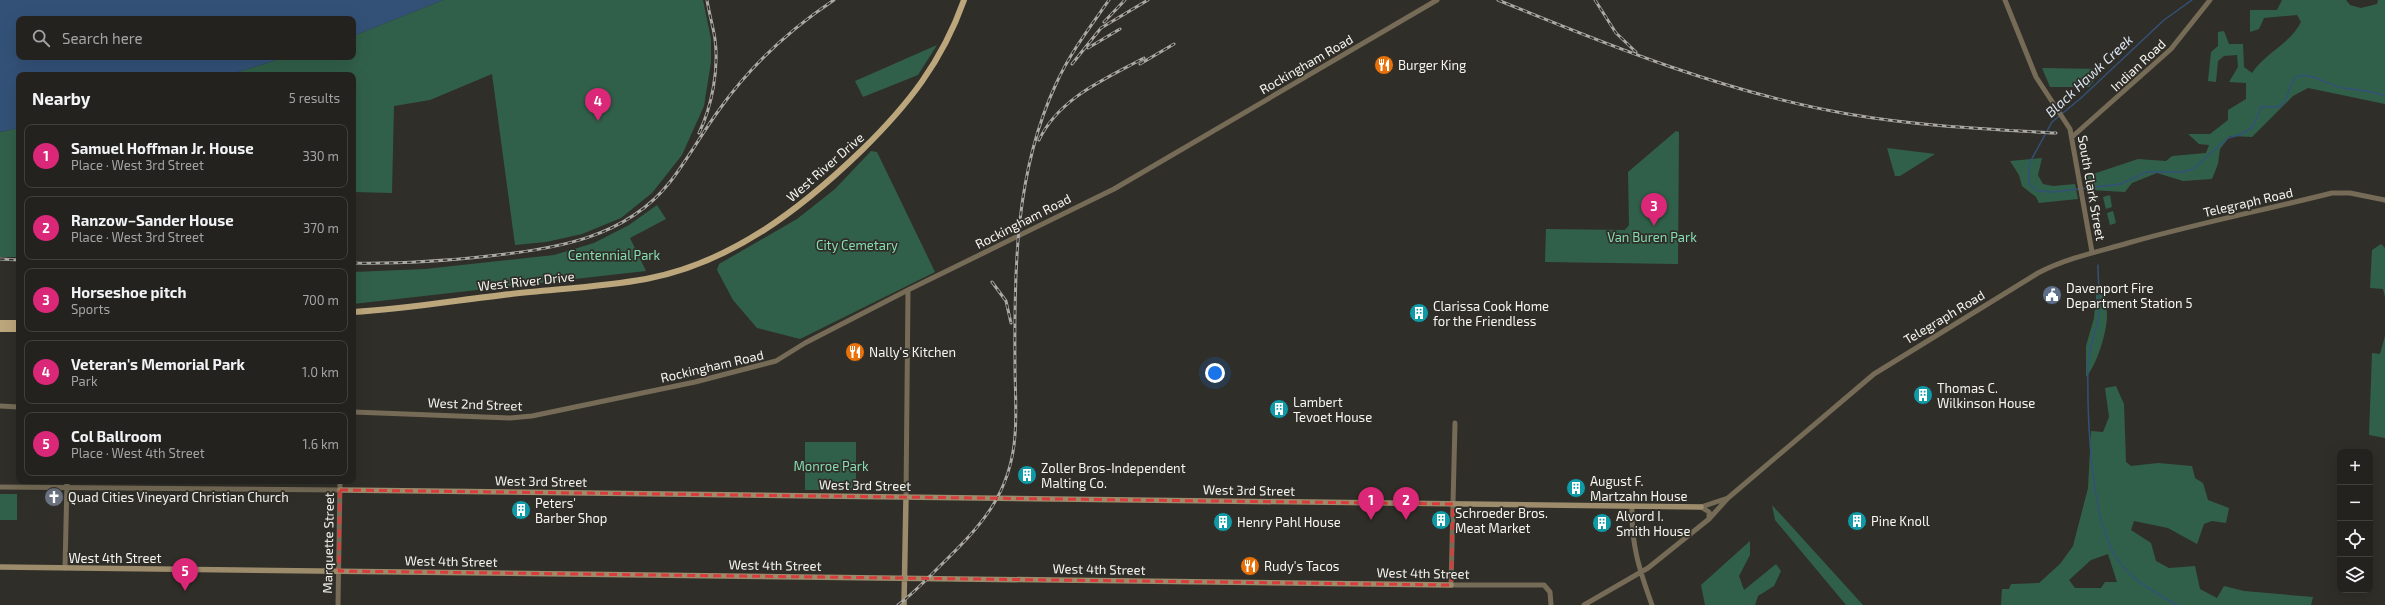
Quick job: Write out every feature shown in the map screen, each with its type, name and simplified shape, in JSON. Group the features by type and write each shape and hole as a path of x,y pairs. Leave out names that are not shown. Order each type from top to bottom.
{"main road":[{"name":"West River Drive","path":"356,312 647,279 706,260 740,244 776,223 817,192 895,116 920,88 943,51 964,0"},
{"path":"0,322 16,323"},
{"path":"0,329 16,329"},
{"name":"West 3rd Street","path":"340,490 1701,507"},
{"path":"904,605 906,497"},
{"name":"West 4th Street","path":"0,567 1451,585"}],"street":[{"name":"Rockingham Road","path":"595,402 769,364 908,290 1114,189 1436,0"},
{"name":"South Clark Street","path":"2005,0 2036,77 2070,129 2092,252"},
{"name":"Indian Road","path":"2072,138 2171,49 2210,0"},
{"name":"Telegraph Road","path":"1584,605 1640,574 1709,519 1728,498 1865,380 1886,365 2038,273 2060,262 2165,232 2332,193 2350,193 2385,200"},
{"path":"906,497 908,290"},
{"name":"West 2nd Street","path":"356,412 522,418 595,402"},
{"path":"0,406 16,407"},
{"path":"1451,585 1455,423"},
{"path":"65,568 67,484"},
{"name":"Marquette Street","path":"338,605 340,484"},
{"name":"West 3rd Street","path":"0,487 340,490"},
{"name":"West 3rd Street","path":"1701,507 1728,498"},
{"path":"1632,506 1633,542 1640,574 1652,605"},
{"path":"1701,507 1709,512 1709,519"},
{"name":"West 4th Street","path":"1451,585 1544,585 1549,588 1551,605"}],"highlighted area":[{"path":"340,490 1453,504 1451,585 339,571"}],"green space":[{"path":"443,0 703,0 711,39 711,62 704,106 682,155 652,193 621,218 582,234 546,242 515,245 492,74 430,100 394,106 392,193 356,192 356,72 238,72 276,60 356,60 356,35"},
{"path":"2282,0 2346,0 2350,5 2361,8 2377,4 2378,0 2385,0 2385,104 2308,88 2293,96 2252,137 2230,136 2220,149 2218,164 2212,179 2183,181 2157,173 2132,183 2125,192 2090,190 2087,176 2138,159 2166,161 2172,156 2206,153 2209,145 2199,144 2188,134 2210,134 2228,120 2228,110 2246,99 2246,83 2229,82 2238,67 2237,55 2224,56 2218,61 2216,82 2208,81 2211,52 2218,46 2218,32 2224,31 2229,44 2243,44 2244,67 2252,73 2257,66 2291,36 2301,22 2297,15 2264,18 2259,29 2250,32 2250,10 2277,10"},
{"path":"937,45 918,75 863,97 855,81"},
{"path":"2042,68 2103,69 2089,87 2050,87"},
{"path":"16,129 16,257 0,257 0,132"},
{"name":"Van Buren Park","path":"1676,131 1679,132 1678,264 1545,262 1546,229 1625,230 1629,225 1628,172"},
{"path":"1887,148 1935,154 1900,176 1895,176"},
{"name":"City Cemetary","path":"871,151 877,152 935,272 800,339 757,328 733,300 717,270 719,264 797,219 835,189"},
{"path":"2042,158 2038,175 2043,184 2053,186 2075,184 2078,199 2039,203 2036,197 2022,186 2019,175 2010,161"},
{"path":"2110,195 2112,207 2106,209 2103,197"},
{"name":"Centennial Park","path":"657,205 666,219 630,238 646,271 356,304 356,272 425,269 554,255 594,243 629,225"},
{"path":"2113,211 2116,223 2110,225 2107,213"},
{"path":"2381,244 2385,248 2385,297 2383,289 2370,288 2372,250"},
{"path":"2103,285 2107,313 2106,328 2098,356 2086,377 2086,346 2094,318 2097,287"},
{"path":"2385,336 2385,438 2369,435 2372,353 2380,354"},
{"path":"2116,386 2124,404 2126,462 2131,466 2158,463 2192,466 2195,478 2203,483 2208,500 2229,508 2226,523 2212,521 2204,524 2197,544 2168,528 2134,521 2131,530 2151,543 2156,561 2169,568 2195,566 2200,589 2217,598 2224,586 2244,591 2313,597 2311,605 2001,605 2002,589 2009,589 2011,584 2039,583 2060,564 2073,546 2088,488 2091,431 2103,432 2109,417 2105,388","holes":["2108,554 2117,582 2105,582 2101,588 2075,588 2069,580 2091,560"]},
{"name":"Monroe Park","path":"805,442 856,442 856,490 805,490"},
{"path":"0,494 17,494 17,520 0,520"},
{"path":"1772,505 1863,605 1846,605 1775,520"},
{"path":"1750,541 1750,555 1739,576 1744,590 1776,564 1781,571 1774,586 1758,596 1755,605 1705,605 1701,585"}],"water":[{"path":"0,0 443,0 356,35 356,16 16,16 16,60 276,60 238,72 16,72 16,129 0,132"}],"waterway":[{"name":"Black Hawk Creek","path":"2192,0 2164,20 2081,98 2052,122 2029,164 2029,183 2037,191 2053,192 2121,184 2146,172 2182,172 2193,169 2228,138 2242,134 2253,127 2261,107 2280,106 2286,99 2292,82 2298,76 2310,76 2343,88 2369,91 2385,96"},
{"path":"2098,265 2099,313 2088,364 2088,408 2092,462 2100,513 2106,536 2120,563 2142,584 2177,605"}],"railway":[{"path":"699,133 711,99 716,63 715,39 707,0"},
{"path":"356,263 421,262 514,253 564,244 611,228 632,216 652,201 677,173 713,119 744,78 786,36 817,11 834,0"},
{"path":"898,605 910,596 969,537 992,508 1007,475 1012,456 1016,426 1015,294 1017,258 1020,222 1032,152 1042,117 1056,84 1081,40 1109,0"},
{"path":"1104,22 1125,0"},
{"path":"1072,64 1101,28 1148,0"},
{"path":"1498,0 1584,35 1670,67 1758,94 1803,105 1848,114 1900,121 2056,133"},
{"path":"1595,0 1616,33 1636,52"},
{"path":"1088,48 1120,29"},
{"path":"1140,64 1174,44"},
{"path":"1039,140 1058,112 1071,101 1099,82 1144,58"},
{"path":"0,259 16,260"},
{"path":"992,282 1006,301 1011,323"}],"place":[{"name":"Burger King","path":"1384,65"},
{"name":"Veteran's Memorial Park","path":"598,121"},
{"name":"Horseshoe pitch","path":"1654,226"},
{"name":"Davenport Fire Department Station 5","path":"2052,295"},
{"name":"Clarissa Cook Home for the Friendless","path":"1419,313"},
{"name":"Nally's Kitchen","path":"855,352"},
{"name":"Thomas C. Wilkinson House","path":"1923,395"},
{"name":"Lambert Tevoet House","path":"1279,409"},
{"name":"Zoller Bros-Independent Malting Co.","path":"1027,475"},
{"name":"August F. Martzahn House","path":"1576,488"},
{"name":"Quad Cities Vineyard Christian Church","path":"54,497"},
{"name":"Peters' Barber Shop","path":"521,510"},
{"name":"Samuel Hoffman Jr. House","path":"1371,520"},
{"name":"Ranzow–Sander House","path":"1406,520"},
{"name":"Schroeder Bros. Meat Market","path":"1441,520"},
{"name":"Pine Knoll","path":"1857,521"},
{"name":"Henry Pahl House","path":"1223,522"},
{"name":"Alvord I. Smith House","path":"1602,523"},
{"name":"Rudy's Tacos","path":"1250,566"},
{"name":"Col Ballroom","path":"185,591"}]}
